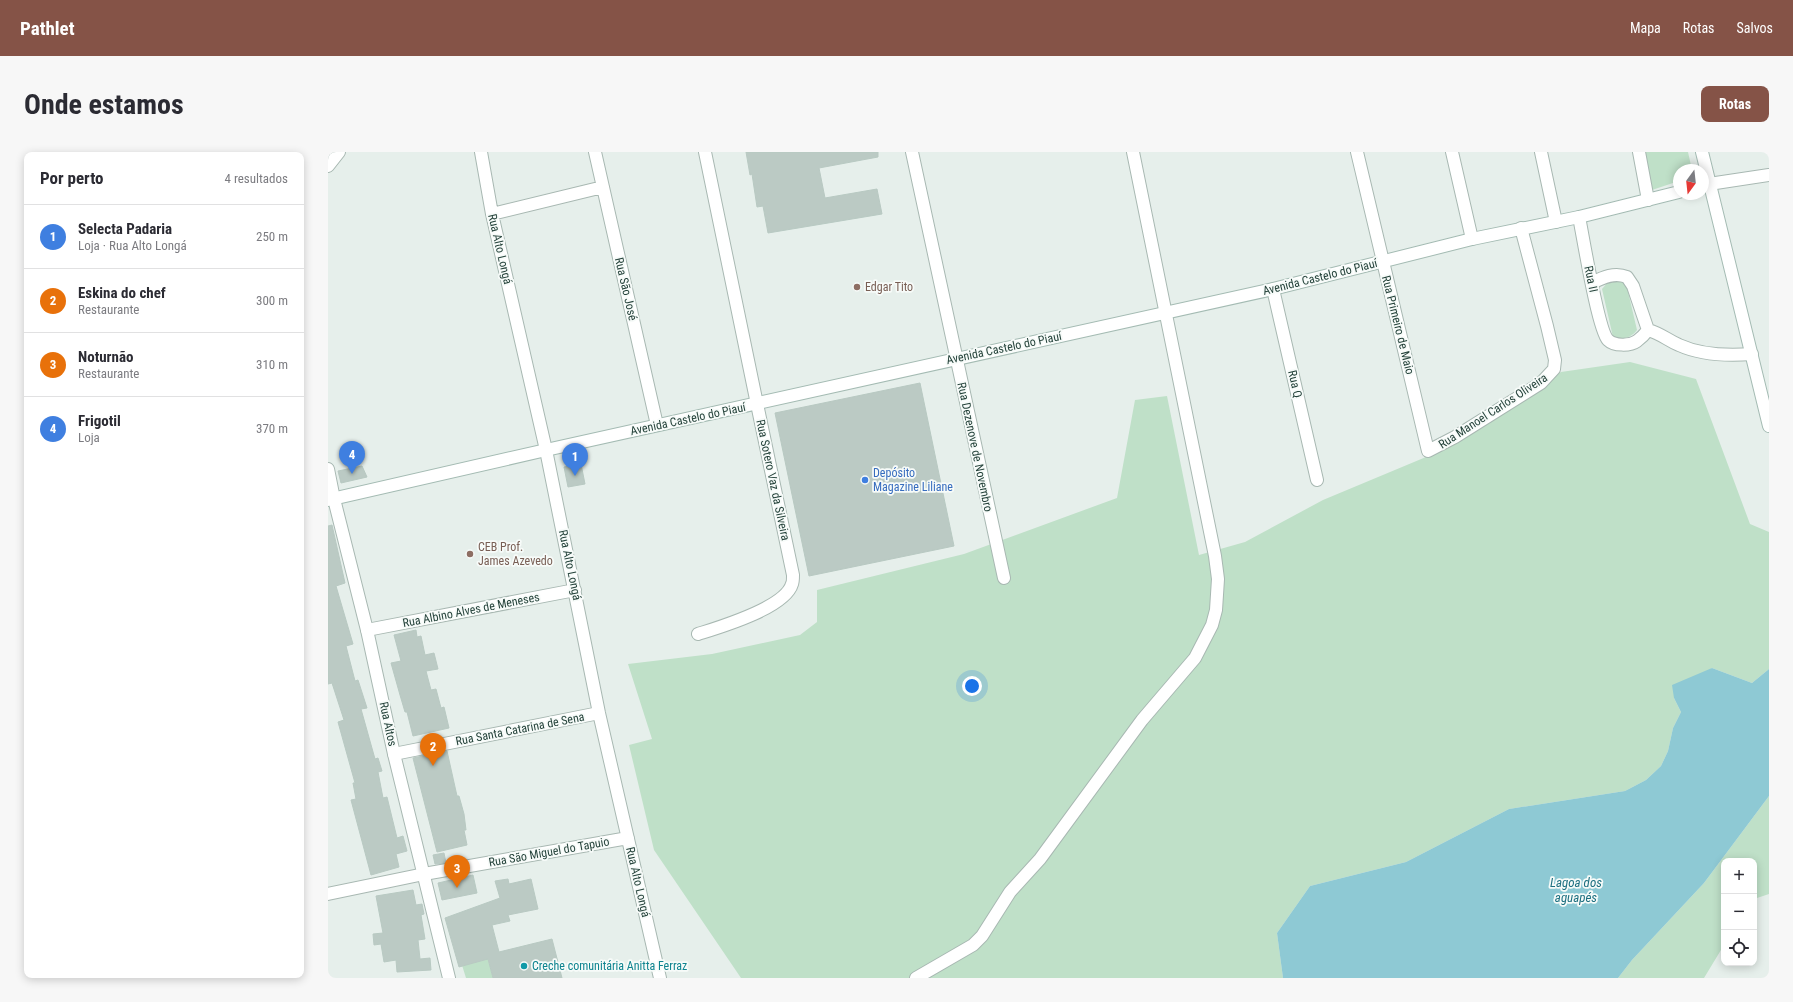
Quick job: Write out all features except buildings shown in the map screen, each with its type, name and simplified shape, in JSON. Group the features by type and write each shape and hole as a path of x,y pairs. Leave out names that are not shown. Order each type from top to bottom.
{"street":[{"path":"328,166 338,152"},
{"name":"Rua Alto Longá","path":"481,152 492,214 546,450 600,713 660,978"},
{"name":"Rua São José","path":"595,152 657,425"},
{"name":"Rua Sotero Vaz da Silveira","path":"698,634 760,611 782,597 788,592 793,584 793,575 705,152"},
{"name":"Rua Dezenove de Novembro","path":"912,152 1004,578"},
{"path":"916,978 973,945 982,936 1010,892 1040,859 1142,720 1194,658 1212,625 1218,588 1215,556 1133,152"},
{"name":"Rua Primeiro de Maio","path":"1357,152 1426,448 1428,451"},
{"path":"1452,152 1472,239"},
{"path":"1541,152 1556,222"},
{"path":"1639,152 1648,200"},
{"path":"1702,152 1703,164"},
{"path":"1709,184 1768,172"},
{"path":"492,214 603,187"},
{"name":"Avenida Castelo do Piauí","path":"331,500 657,425 1273,289 1472,239 1579,217 1673,194"},
{"path":"1709,196 1752,354 1769,426"},
{"name":"Rua II","path":"1579,217 1592,283 1603,329 1608,340 1620,345 1636,342 1648,330"},
{"name":"Rua Manoel Carlos Oliveira","path":"1428,451 1481,421 1542,383 1554,369 1555,360 1522,228"},
{"path":"1592,283 1607,276 1616,275 1627,277 1633,286 1648,330 1661,334 1678,345 1713,354 1752,354"},
{"name":"Rua Q","path":"1273,289 1317,480"},
{"name":"Rua Altos","path":"328,469 331,500 367,630 394,754 449,978"},
{"name":"Rua Albino Alves de Meneses","path":"367,630 575,590"},
{"name":"Rua Santa Catarina de Sena","path":"394,754 600,713"},
{"name":"Rua São Miguel do Tapuio","path":"328,894 424,874 628,838"}],"green space":[{"path":"1644,152 1688,152 1691,164 1673,164 1673,183 1652,190"},
{"path":"1618,280 1626,283 1637,330 1629,337 1623,338 1613,337 1602,289 1608,282"},
{"path":"1630,362 1696,379 1750,524 1769,532 1769,669 1752,683 1712,668 1674,698 1681,712 1673,728 1668,751 1661,766 1646,780 1625,791 1509,809 1406,862 1310,886 1277,933 1283,978 741,978 654,850 629,745 652,739 628,664 712,654 800,635 817,622 817,590 964,554 1117,498 1135,400 1167,396 1199,555 1245,542 1323,500 1426,457 1561,372"},
{"path":"1769,796 1769,894 1757,898 1757,858 1723,858"},
{"path":"1721,860 1721,950 1704,978 1618,978 1632,960 1704,883"},
{"path":"487,955 493,978 466,978 461,962"}],"water":[{"name":"Lagoa dos aguapés","path":"1712,668 1752,683 1769,669 1769,796 1723,858 1721,858 1721,860 1704,883 1632,960 1618,978 1283,978 1277,933 1310,886 1406,862 1509,809 1625,791 1646,780 1661,766 1668,751 1673,728 1681,712 1674,698 1672,685"}],"place":[{"name":"Edgar Tito","path":"857,287"},
{"name":"Frigotil","path":"352,474"},
{"name":"Selecta Padaria","path":"575,476"},
{"name":"Depósito Magazine Liliane","path":"865,480"},
{"name":"CEB Prof. James Azevedo","path":"470,554"},
{"name":"Eskina do chef","path":"433,766"},
{"name":"Noturnão","path":"457,888"},
{"name":"Creche comunitária Anitta Ferraz","path":"524,966"}]}
